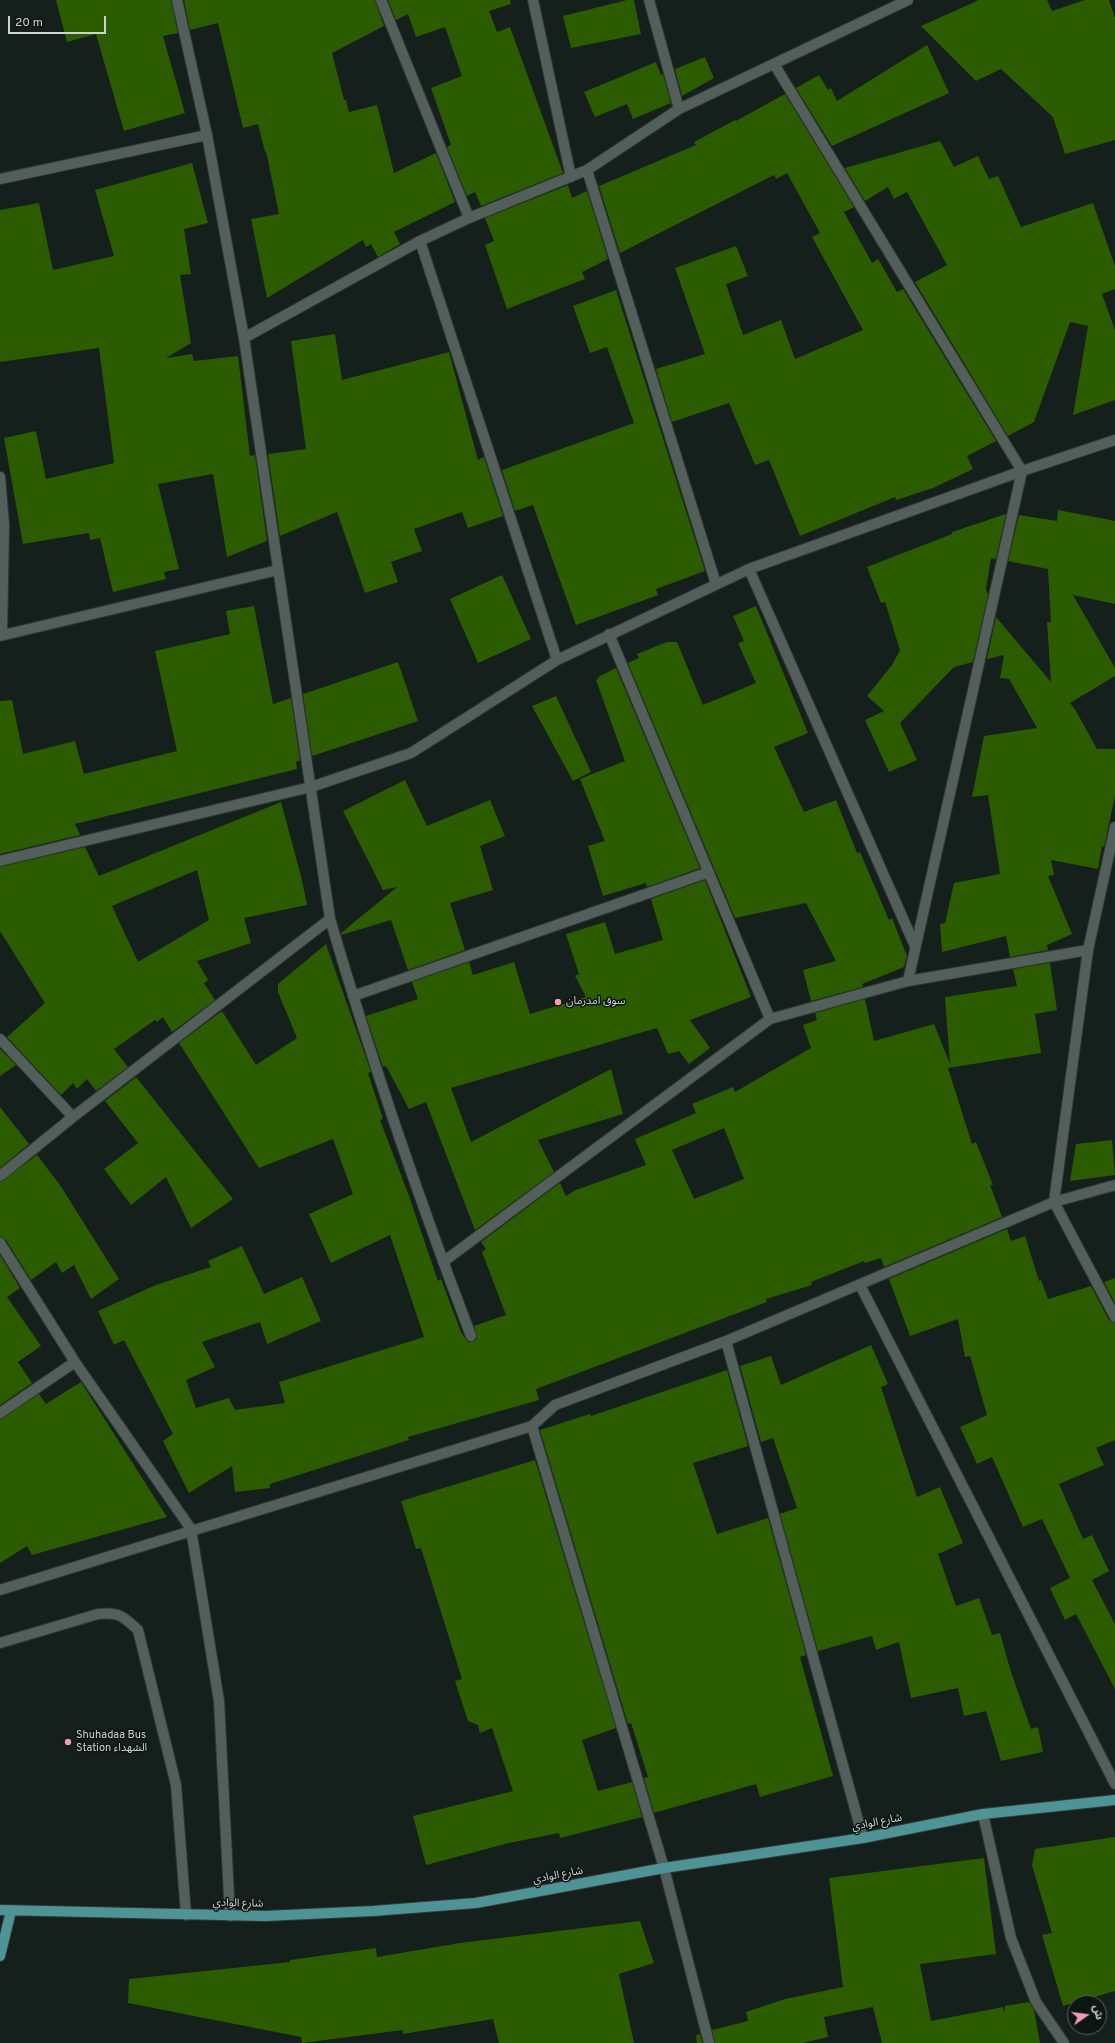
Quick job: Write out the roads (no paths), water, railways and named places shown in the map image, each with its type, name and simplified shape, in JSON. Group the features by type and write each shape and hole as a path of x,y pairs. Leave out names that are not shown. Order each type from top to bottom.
{"main road":[{"name":"شارع الوادي","path":"0,1910 230,1916 365,1912 476,1903 664,1868 863,1838 983,1814 1115,1800"},
{"path":"0,1956 11,1911"}],"street":[{"path":"177,0 207,135 244,338 330,919 353,996 443,1262 471,1336"},
{"path":"381,0 469,218"},
{"path":"533,0 571,177"},
{"path":"649,0 679,109"},
{"path":"244,338 420,242 469,218 587,170 679,109 908,0"},
{"path":"774,64 1022,471 908,981"},
{"path":"0,179 207,135"},
{"path":"587,170 716,584"},
{"path":"420,242 557,660"},
{"path":"0,861 311,787 411,753 557,660 609,634 749,569 1022,471 1115,440"},
{"path":"0,477 2,525 1,636 278,570"},
{"path":"749,569 915,946"},
{"path":"609,634 770,1019"},
{"path":"1115,827 1088,950 1054,1202 1115,1317"},
{"path":"353,996 709,872"},
{"path":"0,1176 73,1117 330,919"},
{"path":"443,1262 770,1019 908,981 1088,950"},
{"path":"0,1040 73,1117"},
{"path":"0,1590 191,1529 532,1426 555,1405 726,1341 860,1286 1054,1202 1115,1185"},
{"path":"0,1243 75,1362 191,1529 219,1701 230,1916"},
{"path":"860,1286 1115,1784"},
{"path":"726,1341 863,1838"},
{"path":"0,1413 75,1362"},
{"path":"532,1426 664,1868 709,2043"},
{"path":"0,1643 112,1612 123,1616 138,1630 176,1785 186,1915"},
{"path":"983,1814 1011,1938 1036,2002 1064,2043"}],"place":[{"name":"سوق امدرمان","path":"558,1002"},
{"name":"Shuhadaa Bus Station الشهداء","path":"68,1742"}]}
